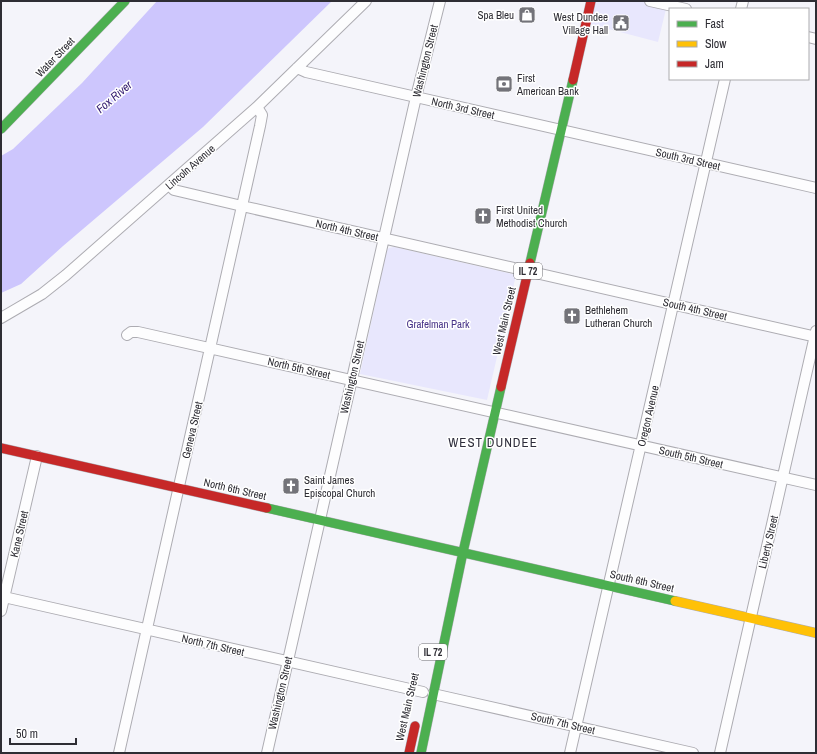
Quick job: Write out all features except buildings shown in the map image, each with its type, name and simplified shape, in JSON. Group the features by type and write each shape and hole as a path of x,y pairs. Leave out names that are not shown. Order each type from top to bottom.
{"street":[{"path":"116,1 116,11"},
{"name":"Water Street","path":"1,128 14,117 125,1"},
{"name":"Lincoln Avenue","path":"1,318 42,294 56,283 169,186 257,108 366,1"},
{"name":"Washington Street","path":"267,753 351,379 416,97 440,1"},
{"name":"West Main Street","path":"421,753 463,552 591,1"},
{"path":"650,1 682,8"},
{"name":"North 3rd Street","path":"297,68 306,72 560,130"},
{"name":"Oregon Avenue","path":"570,753 725,80"},
{"name":"Geneva Street","path":"119,753 261,122 261,114 257,108"},
{"name":"South 3rd Street","path":"560,130 816,188"},
{"name":"North 4th Street","path":"169,186 174,190 528,271"},
{"name":"South 4th Street","path":"528,271 816,335"},
{"name":"North 5th Street","path":"127,335 131,332 138,332 496,412"},
{"name":"Liberty Street","path":"720,753 816,335"},
{"name":"South 5th Street","path":"496,412 816,485"},
{"name":"North 6th Street","path":"1,448 463,552"},
{"name":"Kane Street","path":"1,611 37,456"},
{"name":"West Main Street","path":"432,654 448,595 463,552"},
{"name":"South 6th Street","path":"463,552 816,633"},
{"name":"North 7th Street","path":"4,597 423,692"},
{"name":"South 7th Street","path":"434,694 693,753"},
{"name":"West Main Street","path":"409,753 418,715"}],"green space":[{"path":"591,1 647,1 667,5 658,42 586,23"},
{"name":"Grafelman Park","path":"394,247 516,275 487,400 360,374 387,250"}],"water":[{"name":"Fox River","path":"157,1 332,1 203,127 63,246 21,284 1,293 1,156 13,149 82,83"}],"traffic: fast":[{"path":"1,129 125,1"},
{"path":"530,263 573,80"},
{"path":"421,753 463,552 501,387"},
{"path":"267,508 675,601"}],"traffic: slow":[{"path":"675,601 816,633"}],"traffic: jam":[{"path":"573,80 591,1"},
{"path":"501,387 530,263"},
{"path":"1,448 267,508"},
{"path":"409,753 415,726"}],"place":[{"name":"Spa Bleu","path":"527,15"},
{"name":"West Dundee Village Hall","path":"621,23"},
{"name":"First American Bank","path":"504,84"},
{"name":"First United Methodist Church","path":"483,216"},
{"name":"Bethlehem Lutheran Church","path":"572,316"},
{"name":"Saint James Episcopal Church","path":"291,486"}],"district":[{"name":"WEST DUNDEE","path":"493,442"}]}
